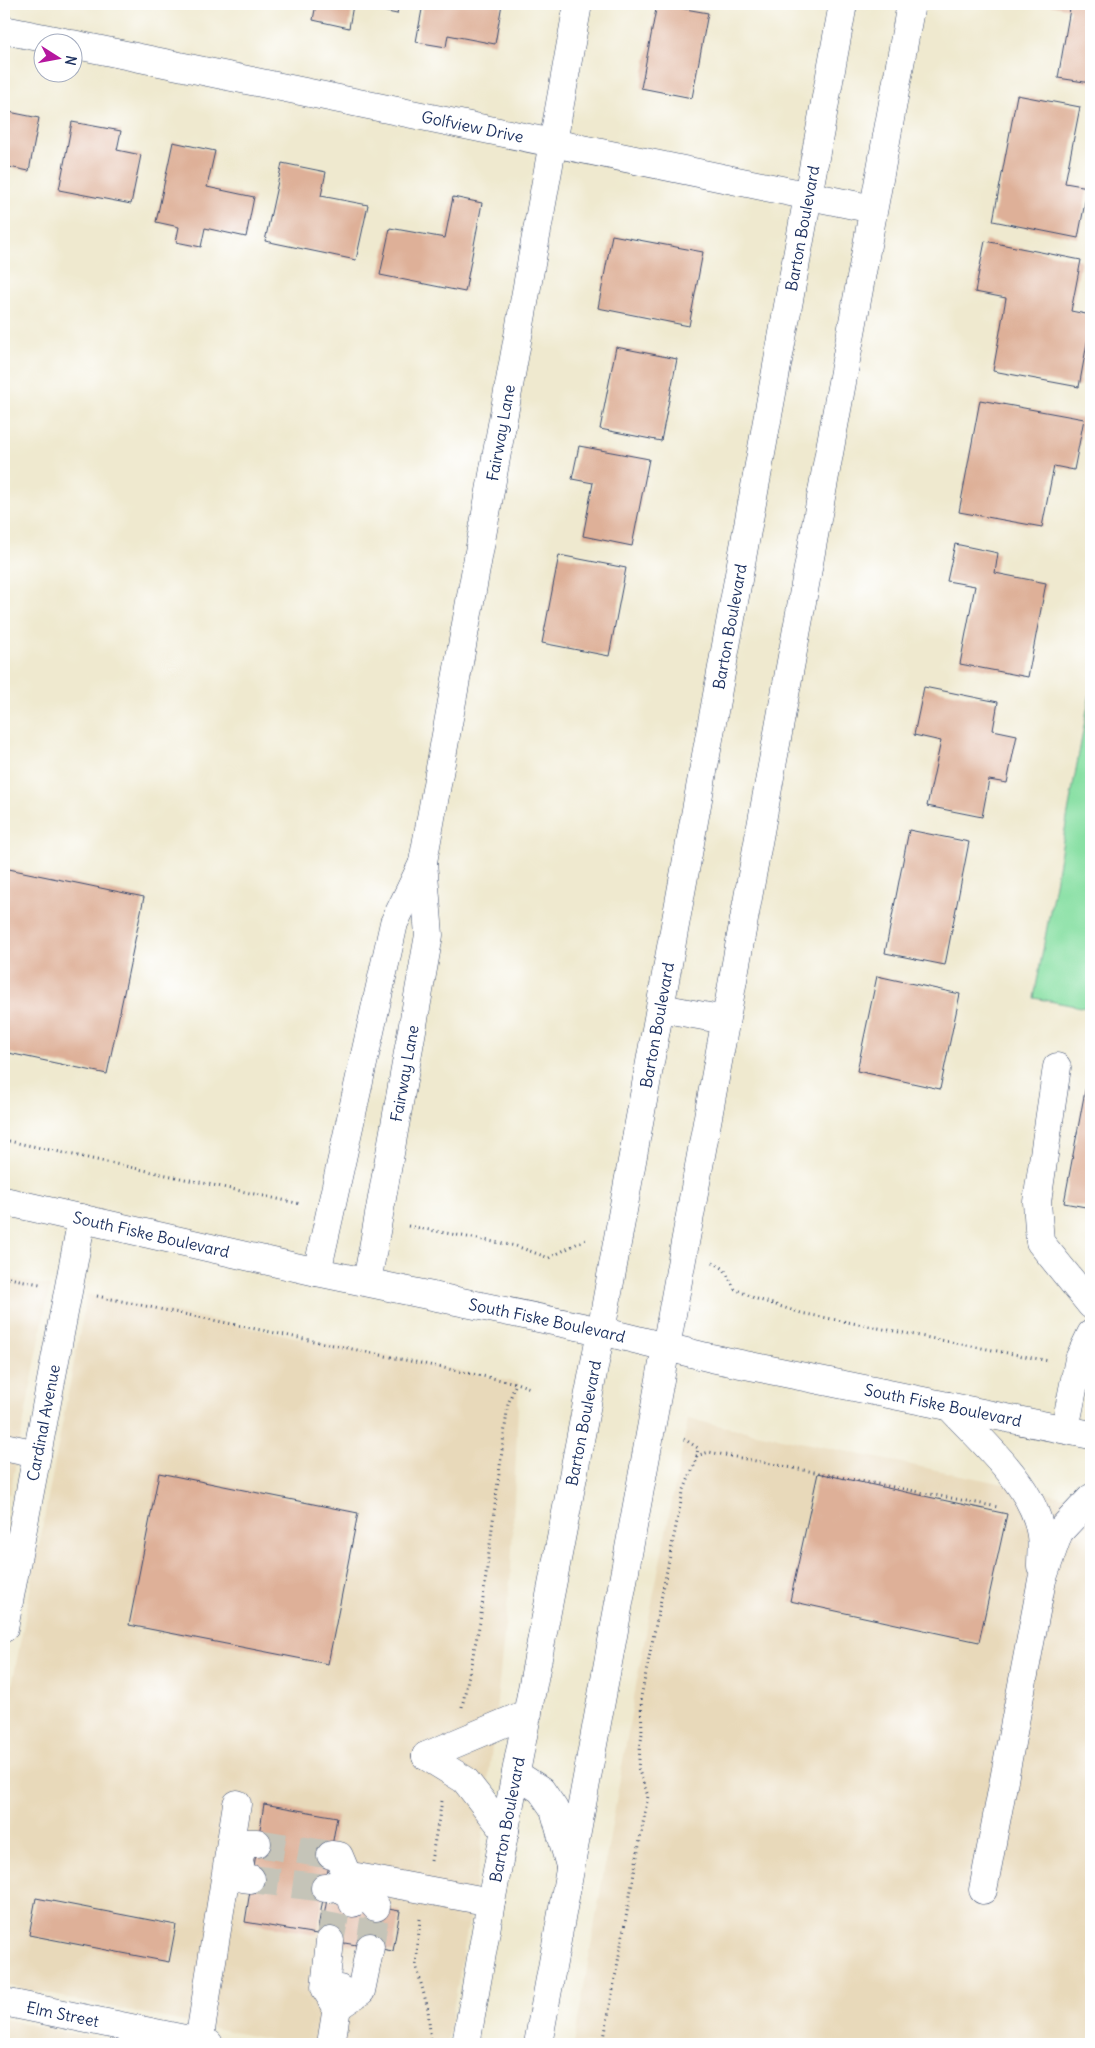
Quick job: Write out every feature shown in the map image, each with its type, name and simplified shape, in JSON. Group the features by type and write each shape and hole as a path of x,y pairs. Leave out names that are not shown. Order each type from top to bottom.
{"street":[{"name":"Fairway Lane","path":"367,1282 429,935 423,862 578,4"},
{"name":"Barton Boulevard","path":"466,2044 491,1902 602,1331 843,4"},
{"path":"538,2044 571,1872 911,4"},
{"path":"4,30 32,36"},
{"name":"Golfview Drive","path":"82,46 552,141 873,209"},
{"name":"Fairway Lane","path":"317,1272 394,923 423,862"},
{"path":"661,1008 725,1020"},
{"path":"1057,1066 1037,1202 1040,1242 1091,1305"},
{"name":"South Fiske Boulevard","path":"4,1201 317,1272 602,1331 711,1358 1091,1434"},
{"name":"Cardinal Avenue","path":"4,1628 82,1218"},
{"path":"1064,1429 1079,1359 1091,1334"},
{"path":"949,1406 1016,1480 1032,1506 1040,1530 1042,1580"},
{"path":"4,1447 37,1454"},
{"path":"983,1890 1042,1580 1059,1532 1091,1498"},
{"path":"505,1831 465,1780 451,1758 528,1713"},
{"path":"516,1774 541,1790 554,1809 571,1872"},
{"path":"204,2043 246,1859 238,1804"},
{"path":"346,1885 426,1889 491,1902"},
{"path":"331,2044 337,2007 324,1988 349,1944 361,1991 337,2007"},
{"name":"Elm Street","path":"4,2002 204,2043"}],"path":[{"path":"4,1140 309,1206"},
{"path":"405,1225 516,1246 549,1258 594,1234"},
{"path":"710,1260 724,1269 735,1289 754,1298 801,1313 1056,1362"},
{"path":"4,1277 40,1284"},
{"path":"87,1294 516,1383 530,1388"},
{"path":"431,2044 428,2009 416,1964 419,1923 480,1622 508,1404 516,1383"},
{"path":"603,2044 648,1796 638,1768 642,1733 641,1697 681,1501 698,1448 684,1439"},
{"path":"696,1456 709,1452 1003,1508"}],"shaded area":[{"path":"4,1277 50,1286 10,1494 4,1493"},
{"path":"87,1294 519,1383 511,1572 480,1857 447,2044 292,2044 4,1985 4,1727"},
{"path":"688,1419 1091,1502 1091,2044 574,2044 638,1674"},
{"path":"4,2019 125,2044 4,2044"}],"green space":[{"path":"1091,688 1091,1009 1034,998"}],"building":[{"path":"316,4 399,4 397,14 353,5 349,28 313,20"},
{"path":"423,4 502,4 495,44 448,35 446,47 416,42"},
{"path":"657,4 708,13 692,98 641,88"},
{"path":"1045,4 1091,4 1091,83 1058,78 1070,9"},
{"path":"1017,95 1080,107 1065,183 1088,187 1078,238 993,221"},
{"path":"4,111 39,118 29,171 4,166"},
{"path":"72,122 121,131 117,150 141,155 131,204 59,190"},
{"path":"173,142 215,151 207,187 254,197 246,237 205,228 201,247 176,242 179,227 156,222"},
{"path":"282,163 326,172 321,196 368,205 356,260 265,241"},
{"path":"453,197 482,203 465,292 380,275 390,228 445,238"},
{"path":"612,235 703,252 689,326 598,308"},
{"path":"985,241 1081,260 1071,311 1091,315 1091,321 1079,387 993,371 1006,298 975,292"},
{"path":"616,347 677,359 661,441 600,429"},
{"path":"980,400 1084,419 1074,470 1054,466 1042,527 959,512"},
{"path":"579,446 649,459 632,546 583,536 593,483 572,479"},
{"path":"955,544 998,553 995,573 1046,583 1028,677 960,664 975,586 947,581"},
{"path":"559,555 626,568 609,656 542,643"},
{"path":"924,687 998,702 993,730 1017,735 1007,783 989,780 982,817 927,806 941,741 914,735"},
{"path":"909,830 969,842 945,965 885,953"},
{"path":"4,868 144,897 107,1074 4,1052"},
{"path":"877,976 960,994 940,1089 857,1071"},
{"path":"1091,1064 1091,1208 1064,1203"},
{"path":"159,1473 358,1513 328,1664 129,1625"},
{"path":"818,1473 1007,1514 979,1642 790,1601"},
{"path":"264,1804 337,1817 317,1934 245,1922"},
{"path":"36,1898 176,1925 169,1962 29,1935"},
{"path":"327,1899 400,1911 393,1951 320,1939"}],"tunnel":[{"path":"257,1843 331,1855"},
{"path":"251,1879 325,1888"},
{"path":"330,1941 338,1900"},
{"path":"370,1947 376,1907"}]}
